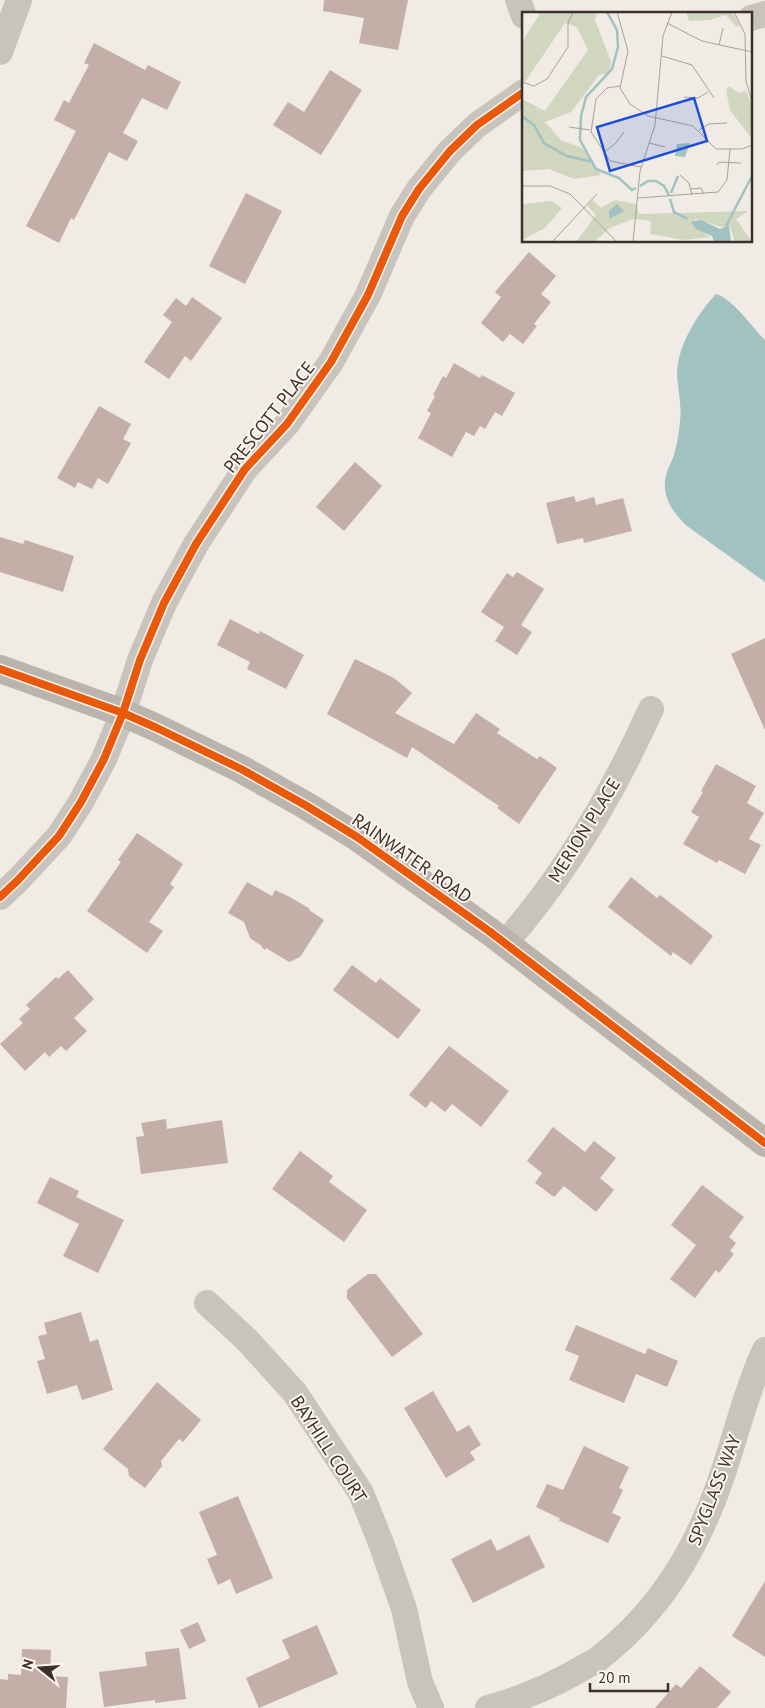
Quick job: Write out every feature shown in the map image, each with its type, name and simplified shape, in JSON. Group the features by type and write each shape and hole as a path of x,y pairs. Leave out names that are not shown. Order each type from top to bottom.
{"street":[{"path":"0,52 19,0"},
{"path":"518,0 522,12"},
{"path":"752,18 765,14"},
{"name":"PRESCOTT PLACE","path":"0,897 59,836 81,802 104,759 123,713 140,660 164,603 196,544 245,470 287,424 332,362 368,295 402,216 419,189 450,151 477,125 522,93"},
{"name":"RAINWATER ROAD","path":"0,669 123,713 240,769 305,805 357,837 406,870 505,943 765,1143"},
{"name":"MERION PLACE","path":"505,943 529,916 593,822 630,756 650,710"},
{"name":"BAYHILL COURT","path":"207,1303 246,1340 295,1393 361,1493 404,1609 420,1682 431,1708"},
{"name":"SPYGLASS WAY","path":"488,1708 554,1684 598,1659 636,1625 664,1594 690,1554 703,1524 721,1479 756,1368 765,1350"}],"water":[{"path":"716,294 736,307 765,340 765,582 687,526 669,504 665,490 666,476 676,447 680,424 681,410 677,375 680,353 695,321"}],"building":[{"path":"324,0 408,0 398,50 359,43 364,18 323,11"},
{"path":"94,43 145,70 148,65 181,82 167,110 142,98 123,133 138,141 127,161 109,152 74,220 71,218 59,243 26,226 76,131 54,120 64,100 69,103 89,65 84,63"},
{"path":"330,70 362,90 321,155 273,125 288,102 304,112"},
{"path":"246,193 282,211 245,284 209,266"},
{"path":"529,252 556,276 541,294 551,302 534,324 537,326 523,344 510,334 503,342 481,323 501,297 495,292"},
{"path":"192,297 222,318 191,361 185,356 169,379 144,362 172,322 163,315 176,298 186,306"},
{"path":"454,363 480,378 482,375 515,393 502,416 495,412 485,429 480,426 474,436 466,432 452,457 418,438 431,413 427,411 435,396 433,395 443,376 446,378"},
{"path":"99,406 131,424 123,439 131,443 108,484 98,478 92,489 78,482 75,488 57,478"},
{"path":"355,462 382,486 344,531 316,507"},
{"path":"574,496 576,502 594,497 596,505 623,498 632,531 584,543 583,538 557,544 546,503"},
{"path":"0,537 23,544 25,540 74,556 63,592 0,572"},
{"path":"517,572 544,589 521,625 532,632 517,655 495,641 504,627 481,612 507,573 513,577"},
{"path":"230,619 259,634 260,631 304,655 286,689 247,669 250,662 217,645"},
{"path":"765,638 765,730 731,654"},
{"path":"355,659 394,678 412,693 395,713 454,744 476,713 500,729 497,733 537,759 540,756 557,768 519,824 497,808 499,806 412,747 407,758 327,714"},
{"path":"716,764 756,786 747,803 764,813 749,839 761,845 745,874 719,860 717,863 683,844 699,817 691,812"},
{"path":"137,833 183,864 170,884 174,887 149,922 163,931 147,953 87,911 121,862 118,860"},
{"path":"631,877 657,898 660,895 713,936 691,965 673,952 671,956 608,907"},
{"path":"247,882 272,896 275,890 290,897 324,920 300,957 289,962 266,948 265,950 250,938 244,922 228,913"},
{"path":"352,965 376,983 380,978 421,1010 398,1039 333,990"},
{"path":"68,970 94,999 74,1018 87,1031 66,1051 61,1046 49,1057 45,1052 25,1071 0,1044 23,1023 19,1019 30,1009 26,1005 56,977 58,979"},
{"path":"449,1046 509,1091 481,1127 452,1104 445,1112 431,1101 426,1108 409,1095"},
{"path":"166,1119 167,1129 222,1120 228,1163 141,1174 136,1137 144,1136 141,1123"},
{"path":"553,1127 585,1152 594,1141 616,1158 600,1178 614,1190 596,1212 564,1186 554,1197 535,1183 542,1173 527,1161"},
{"path":"300,1151 333,1176 329,1182 367,1210 344,1242 272,1189"},
{"path":"50,1177 79,1191 76,1197 124,1220 98,1273 63,1256 79,1224 37,1203"},
{"path":"702,1185 744,1217 729,1237 736,1243 730,1251 734,1254 719,1273 716,1270 695,1298 670,1279 696,1245 671,1225"},
{"path":"368,1274 376,1274 423,1334 392,1357 347,1298 347,1290"},
{"path":"81,1312 90,1342 98,1339 113,1390 82,1400 77,1385 47,1394 37,1361 45,1359 38,1336 47,1334 44,1323"},
{"path":"576,1325 645,1354 648,1348 678,1361 667,1387 636,1374 624,1403 569,1380 579,1356 565,1350"},
{"path":"157,1382 201,1420 183,1442 179,1439 161,1461 162,1466 145,1488 129,1476 128,1469 103,1449"},
{"path":"433,1391 457,1432 469,1425 481,1445 470,1452 475,1460 446,1478 404,1408"},
{"path":"584,1446 629,1467 619,1488 623,1490 612,1513 621,1517 608,1543 558,1520 561,1519 536,1507 547,1484 563,1490"},
{"path":"238,1496 273,1578 236,1594 230,1579 218,1585 207,1559 217,1555 199,1512"},
{"path":"529,1535 545,1567 473,1603 451,1559 491,1539 497,1551"},
{"path":"765,1581 765,1657 732,1636"},
{"path":"198,1622 206,1641 189,1649 180,1630"},
{"path":"317,1625 338,1674 259,1708 246,1678 290,1658 282,1640"},
{"path":"179,1648 186,1699 155,1703 155,1700 104,1707 99,1672 147,1666 145,1652"},
{"path":"22,1649 51,1650 50,1676 68,1677 66,1708 0,1708 0,1679 8,1680 8,1674 21,1675"},
{"path":"700,1666 731,1692 717,1708 655,1708 676,1684 681,1688"}],"cycle path":[{"path":"0,897 59,836 81,802 104,759 123,713 140,660 164,603 196,544 245,469 287,424 331,362 368,295 402,216 419,189 450,151 477,125 522,93"},
{"path":"0,669 123,713 157,728 241,769 357,837 489,931 765,1143"}]}
